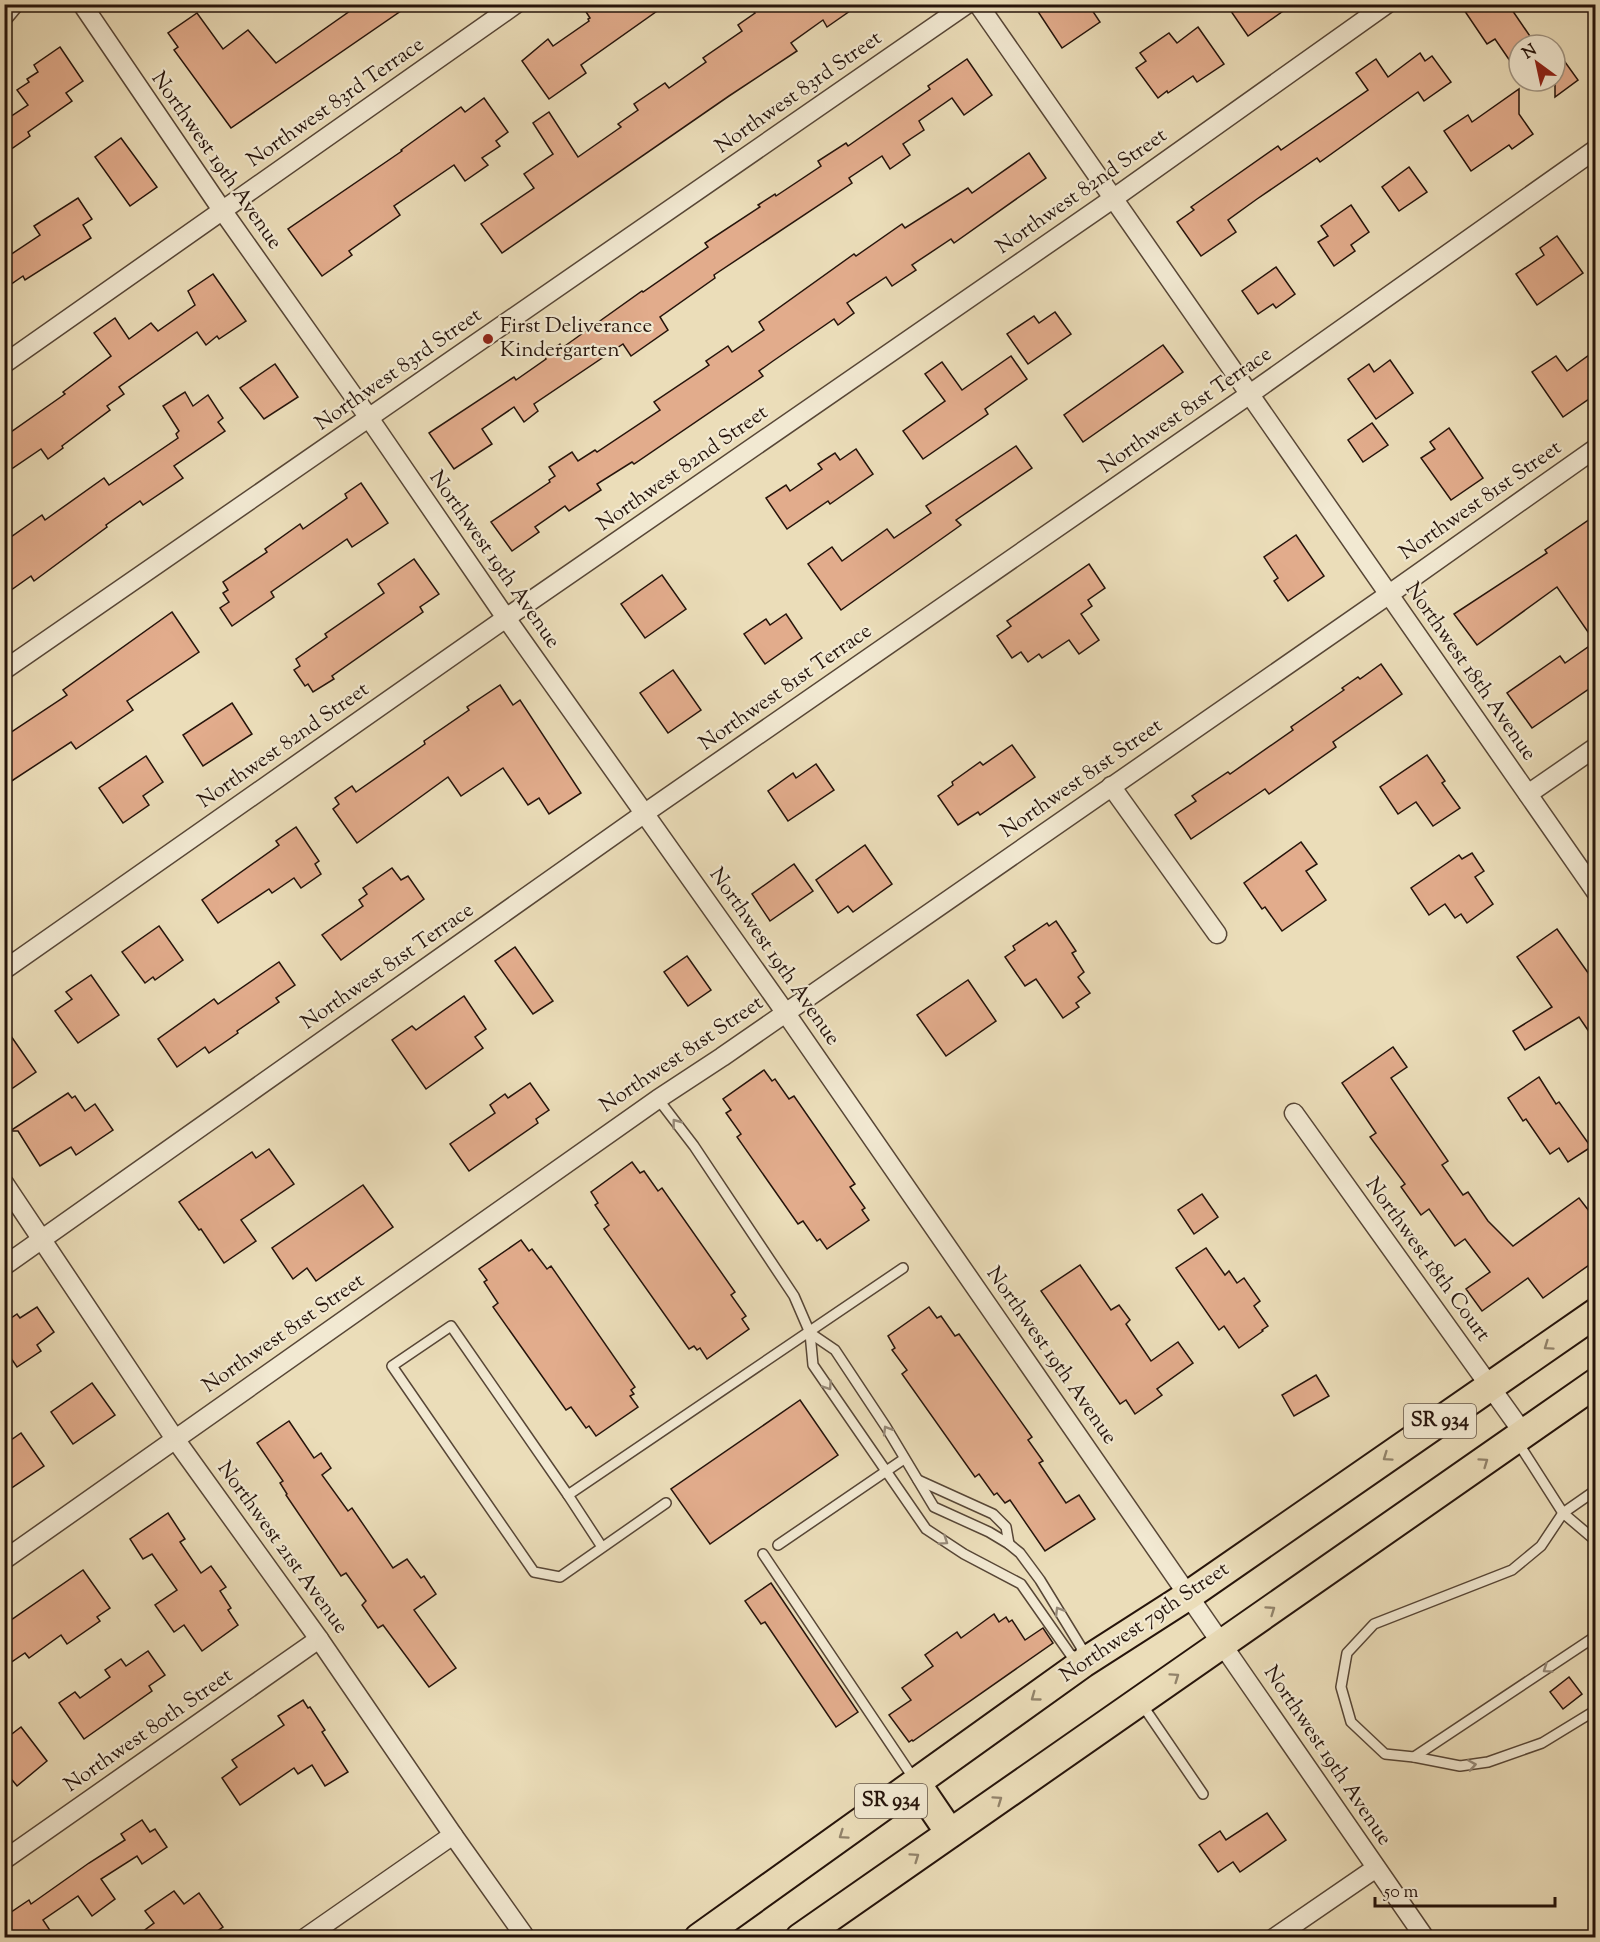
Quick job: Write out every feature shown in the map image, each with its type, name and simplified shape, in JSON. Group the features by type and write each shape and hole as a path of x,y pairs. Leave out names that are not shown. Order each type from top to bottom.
{"main road":[{"name":"Northwest 79th Street","path":"699,1938 1083,1663 1189,1595 1596,1313"},
{"name":"SR 934","path":"800,1938 1596,1383"},
{"path":"916,1783 950,1833"}],"street":[{"path":"4,16 14,4"},
{"name":"Northwest 19th Avenue","path":"82,4 222,210 369,418 506,618 785,1012 1425,1938"},
{"name":"Northwest 83rd Terrace","path":"4,364 516,4"},
{"name":"Northwest 83rd Street","path":"4,670 967,4"},
{"name":"Northwest 18th Avenue","path":"978,4 1596,892"},
{"name":"Northwest 82nd Street","path":"4,970 506,618 1114,198 1387,4"},
{"name":"Northwest 81st Terrace","path":"4,1266 645,813 1250,394 1596,149"},
{"name":"Northwest 81st Street","path":"4,1560 658,1099 1388,595 1596,448"},
{"path":"1528,794 1596,747"},
{"path":"1111,786 1217,934"},
{"name":"Northwest 18th Court","path":"1294,1113 1490,1387 1520,1437"},
{"name":"Northwest 21st Avenue","path":"4,1183 175,1438 319,1639 526,1938"},
{"name":"Northwest 80th Street","path":"4,1860 319,1639"},
{"path":"305,1938 453,1835"},
{"path":"1274,1938 1376,1868"}],"lane":[{"path":"658,1099 694,1146 794,1296 810,1333 813,1365 926,1529 964,1554 1021,1584 1070,1654 1083,1663"},
{"path":"568,1495 903,1268"},
{"path":"602,1547 451,1326 392,1366 534,1572 560,1577 666,1503"},
{"path":"810,1333 835,1350 886,1427 934,1507 1009,1544 1020,1553 1041,1580 1081,1647 1083,1663"},
{"path":"1520,1437 1563,1513 1596,1541"},
{"path":"778,1545 904,1459"},
{"path":"917,1480 993,1514 1006,1527 1009,1544"},
{"path":"1596,1490 1563,1513 1541,1546 1512,1570 1374,1624 1347,1653 1341,1687 1351,1722 1385,1754 1414,1757 1460,1767 1488,1762 1542,1743 1596,1710"},
{"path":"763,1554 916,1783"},
{"path":"1414,1757 1596,1636"},
{"path":"1140,1701 1203,1794"}],"building":[{"path":"360,4 411,4 231,128 174,50 178,47 168,33 197,13 223,49 248,30 276,63"},
{"path":"581,4 667,4 581,65 586,73 549,99 522,61 548,39 553,46 589,21 590,18"},
{"path":"749,4 860,4 827,27 823,20 791,43 797,51 502,253 481,224 534,188 524,174 553,154 533,123 549,112 578,157 621,127 618,124 638,110 634,104 665,83 669,88 706,62 703,58 742,31 738,25 755,13"},
{"path":"1033,4 1088,4 1100,22 1062,48"},
{"path":"1226,4 1293,4 1248,36"},
{"path":"1460,4 1508,4 1528,33 1507,33 1507,56 1495,39 1487,44"},
{"path":"1198,27 1224,64 1197,82 1193,76 1158,98 1136,68 1146,61 1140,53 1169,33 1177,43"},
{"path":"60,47 83,81 66,93 72,101 28,132 30,136 4,154 4,121 28,105 17,90 29,82 27,79 38,72 34,65"},
{"path":"1420,53 1425,61 1432,56 1451,82 1424,101 1418,92 1320,162 1317,158 1257,199 1228,220 1236,232 1201,256 1177,222 1194,210 1191,207 1278,146 1281,150 1368,90 1356,73 1376,59 1388,77"},
{"path":"967,59 992,95 964,115 952,98 919,121 924,130 903,144 910,155 890,169 882,156 849,178 852,183 714,275 715,278 660,317 668,330 631,356 623,344 534,404 538,411 524,422 514,407 482,429 492,444 454,469 429,433 514,377 516,380 546,359 544,355 560,344 562,348 708,247 705,243 760,207 758,205 775,194 776,196 821,166 818,161 846,143 848,146 930,89 928,86"},
{"path":"1567,65 1578,80 1567,88"},
{"path":"1513,93 1519,93 1519,114 1533,134 1512,149 1509,145 1471,171 1444,131 1468,115 1472,122"},
{"path":"484,98 508,132 496,141 500,146 482,158 488,165 465,181 454,165 394,206 400,215 349,251 352,255 322,276 288,229 402,151 461,107 465,112"},
{"path":"121,138 157,187 130,206 95,157"},
{"path":"1029,153 1046,178 954,243 951,239 912,265 916,270 892,286 886,277 847,303 854,313 838,325 834,319 773,361 759,371 763,376 634,464 632,462 597,484 601,490 569,511 565,506 535,527 539,532 512,551 491,522 550,482 549,480 555,476 549,467 572,452 578,461 595,450 597,452 660,410 654,402 709,365 706,361 728,346 732,352 764,330 759,322 854,254 856,256 902,224 905,228 968,188 972,193"},
{"path":"1409,167 1427,192 1399,211 1382,187"},
{"path":"78,198 92,219 83,225 91,238 25,280 23,276 4,289 4,259 40,235 34,226"},
{"path":"1351,205 1369,232 1351,245 1355,251 1334,266 1318,242 1328,236 1321,226"},
{"path":"1557,236 1583,273 1537,305 1516,274 1544,255 1540,248"},
{"path":"1276,267 1295,294 1276,308 1273,304 1258,314 1242,291"},
{"path":"213,274 246,321 219,339 217,336 206,345 197,332 119,387 124,394 107,406 110,410 62,446 63,448 48,459 41,449 4,474 4,437 65,394 63,392 111,356 94,333 115,318 129,339 151,323 158,331 195,305 188,291"},
{"path":"1055,312 1071,334 1028,364 1007,334 1034,316 1039,323"},
{"path":"1163,345 1183,372 1083,442 1064,415"},
{"path":"1596,350 1596,394 1563,417 1532,372 1556,356 1567,371"},
{"path":"1011,356 1027,379 985,409 988,414 923,459 903,431 945,401 925,374 942,362 962,390"},
{"path":"1390,360 1413,393 1376,419 1348,379 1369,364 1374,372"},
{"path":"275,364 298,397 264,419 240,388"},
{"path":"185,392 193,406 208,395 223,418 218,422 225,431 174,466 183,478 143,505 140,501 34,581 31,576 4,595 4,542 42,515 45,520 104,478 109,485 178,438 176,434 179,431 163,406"},
{"path":"1372,423 1388,445 1363,462 1348,440"},
{"path":"1449,428 1483,478 1451,500 1421,458 1435,449 1430,442"},
{"path":"1016,446 1032,468 956,520 961,525 841,610 808,564 832,547 842,561 887,529 894,538 931,513 926,506"},
{"path":"856,449 873,474 830,504 828,501 787,529 766,498 786,485 790,491 822,469 818,464 835,453 840,460"},
{"path":"361,483 388,523 352,547 347,539 271,592 274,597 232,626 220,608 229,602 223,593 228,590 223,582 267,552 265,549 300,524 303,529 347,498 345,494"},
{"path":"1596,515 1596,684 1532,728 1507,693 1560,656 1565,663 1595,642 1557,587 1477,645 1454,614 1547,553 1545,550"},
{"path":"1296,535 1324,576 1288,601 1274,581 1278,578 1264,557"},
{"path":"414,559 439,594 420,607 423,612 332,676 334,679 313,692 308,684 305,686 294,670 300,666 296,659 327,637 325,634 384,593 378,584"},
{"path":"1089,564 1105,588 1088,600 1092,606 1081,614 1099,640 1079,654 1069,640 1042,658 1039,654 1028,662 1021,652 1012,658 997,636 1011,626 1007,621"},
{"path":"662,575 686,609 645,638 621,604"},
{"path":"172,612 199,652 127,701 133,710 76,749 71,742 4,786 4,737 67,695 63,690"},
{"path":"786,614 802,638 765,664 744,634 766,619 770,625"},
{"path":"1381,664 1402,694 1333,742 1336,747 1269,794 1265,789 1191,839 1175,815 1196,801 1192,796 1228,772 1230,774 1293,730 1291,727 1344,690 1342,688"},
{"path":"673,670 701,710 668,733 640,693"},
{"path":"500,685 513,705 520,700 581,793 549,814 539,798 528,805 503,768 461,796 448,777 357,843 333,809 339,804 335,798 352,786 356,792 425,744 424,741 469,710 467,707"},
{"path":"232,703 252,734 203,766 183,735"},
{"path":"1012,745 1035,777 980,815 978,812 958,825 938,796 953,785 952,782 980,762 983,765"},
{"path":"1427,755 1445,781 1442,783 1460,808 1433,826 1416,802 1398,814 1380,787"},
{"path":"146,756 163,782 143,796 149,805 123,823 99,788"},
{"path":"816,764 834,790 788,821 768,791 793,773 796,778"},
{"path":"296,827 319,861 315,864 321,874 301,888 294,878 272,893 269,889 218,923 202,900 279,845 276,841"},
{"path":"1301,842 1317,864 1306,871 1326,900 1282,931 1265,907 1262,909 1244,883"},
{"path":"865,845 892,884 853,912 848,906 838,913 816,880"},
{"path":"1472,853 1484,871 1475,877 1493,904 1467,923 1461,914 1455,918 1445,904 1429,915 1411,888 1459,855 1462,859"},
{"path":"794,864 813,891 770,921 752,894"},
{"path":"392,868 401,880 408,876 424,899 341,960 322,935 363,906 359,900 367,894 363,888"},
{"path":"1056,921 1076,951 1072,953 1084,972 1078,977 1090,993 1076,1003 1079,1007 1063,1018 1036,979 1025,986 1005,957 1015,950 1013,946 1047,923 1049,926"},
{"path":"159,926 183,960 155,980 153,977 145,983 122,952"},
{"path":"1557,929 1596,984 1596,1042 1579,1017 1525,1050 1513,1031 1552,1007 1517,957"},
{"path":"515,947 553,1001 533,1014 495,961"},
{"path":"687,956 711,990 688,1006 664,972"},
{"path":"279,962 295,985 276,998 279,1002 209,1053 205,1047 177,1067 158,1039 214,999 218,1004"},
{"path":"91,975 119,1015 78,1043 55,1011 72,999 66,992"},
{"path":"968,980 996,1021 946,1056 917,1015"},
{"path":"464,996 486,1029 475,1037 483,1048 426,1089 392,1040 412,1026 416,1030"},
{"path":"4,1026 36,1072 4,1094"},
{"path":"1393,1047 1407,1067 1391,1078 1448,1161 1442,1165 1463,1195 1468,1192 1488,1221 1513,1246 1579,1198 1596,1220 1596,1260 1543,1298 1528,1278 1482,1311 1466,1289 1490,1272 1465,1239 1455,1246 1429,1209 1421,1215 1401,1187 1405,1184 1370,1137 1376,1133 1342,1083"},
{"path":"764,1070 772,1081 775,1079 789,1099 794,1096 855,1184 850,1187 865,1208 862,1210 869,1220 827,1249 820,1239 817,1241 803,1221 798,1224 737,1137 741,1134 726,1113 731,1110 723,1099"},
{"path":"1539,1077 1556,1104 1559,1102 1591,1147 1568,1162 1559,1148 1550,1154 1526,1119 1523,1121 1508,1098"},
{"path":"530,1083 549,1110 536,1119 538,1123 469,1171 450,1144 495,1113 490,1105 505,1094 508,1098"},
{"path":"68,1093 72,1098 75,1096 85,1111 95,1104 113,1130 76,1155 71,1147 40,1166 18,1131 10,1131"},
{"path":"269,1149 294,1184 241,1220 256,1241 224,1263 179,1202 252,1152 256,1158"},
{"path":"632,1162 640,1173 644,1171 658,1191 662,1188 735,1292 731,1295 746,1316 742,1319 749,1329 707,1359 700,1348 697,1350 694,1346 689,1349 604,1229 609,1225 595,1205 598,1203 591,1192"},
{"path":"363,1185 393,1227 316,1281 307,1268 293,1279 272,1248"},
{"path":"1202,1194 1218,1217 1194,1234 1178,1210"},
{"path":"521,1240 529,1251 532,1249 547,1269 551,1266 635,1387 631,1390 634,1394 630,1396 638,1407 596,1436 589,1426 586,1428 571,1407 566,1410 493,1307 498,1303 484,1282 487,1280 479,1269"},
{"path":"1206,1248 1225,1275 1229,1271 1237,1283 1244,1278 1260,1301 1254,1306 1268,1326 1239,1348 1224,1326 1219,1330 1176,1268"},
{"path":"1080,1265 1111,1310 1119,1305 1130,1320 1126,1324 1151,1361 1178,1342 1193,1363 1157,1389 1162,1395 1135,1414 1126,1400 1120,1404 1041,1291"},
{"path":"37,1307 54,1332 37,1345 41,1351 17,1367 4,1348 4,1323 17,1314 20,1318"},
{"path":"929,1307 937,1318 941,1316 955,1336 959,1334 1032,1437 1028,1440 1043,1461 1039,1463 1066,1503 1079,1495 1095,1519 1045,1551 1010,1500 1005,1503 997,1493 994,1495 979,1474 975,1477 902,1374 907,1370 892,1350 895,1348 888,1336"},
{"path":"1316,1375 1329,1396 1294,1416 1282,1395"},
{"path":"92,1383 115,1415 73,1444 51,1412"},
{"path":"800,1400 838,1455 710,1544 671,1489"},
{"path":"289,1421 314,1458 321,1453 331,1468 322,1475 348,1511 352,1508 393,1568 407,1559 421,1578 424,1576 436,1594 414,1610 456,1668 429,1687 383,1625 378,1628 362,1605 366,1601 346,1573 341,1576 286,1495 280,1483 283,1481 257,1443"},
{"path":"21,1433 44,1466 4,1493 4,1445"},
{"path":"168,1513 185,1539 180,1542 201,1573 211,1566 226,1587 220,1591 231,1608 228,1610 238,1625 202,1651 184,1625 174,1632 155,1605 177,1590 152,1554 143,1559 130,1539"},
{"path":"83,1570 110,1608 97,1617 100,1621 67,1644 61,1635 29,1658 25,1653 4,1667 4,1625"},
{"path":"771,1583 858,1712 836,1727 765,1622 761,1624 745,1601"},
{"path":"994,1614 999,1622 1006,1617 1009,1622 1012,1620 1025,1640 1043,1628 1053,1643 909,1742 889,1715 911,1700 902,1688 933,1666 925,1655 957,1632 961,1638"},
{"path":"148,1651 165,1675 149,1686 152,1691 84,1739 59,1703 75,1692 80,1698 110,1677 105,1670 121,1659 126,1666"},
{"path":"1569,1677 1582,1694 1563,1709 1550,1692"},
{"path":"303,1700 325,1730 322,1732 348,1772 325,1786 312,1765 298,1774 294,1768 240,1805 222,1778 237,1767 232,1760 284,1725 278,1716"},
{"path":"21,1727 47,1761 17,1786 4,1770 4,1740"},
{"path":"1267,1813 1286,1840 1240,1872 1233,1862 1218,1872 1199,1845 1220,1831 1226,1840"},
{"path":"142,1820 150,1832 155,1829 167,1847 142,1864 137,1856 101,1879 115,1899 92,1916 78,1896 43,1920 55,1938 4,1938 4,1917 29,1900 31,1904 125,1840 121,1834"},
{"path":"174,1891 184,1904 199,1893 223,1927 207,1938 134,1938 154,1923 145,1911"}],"place":[{"name":"First Deliverance Kindergarten","path":"488,339"}]}
